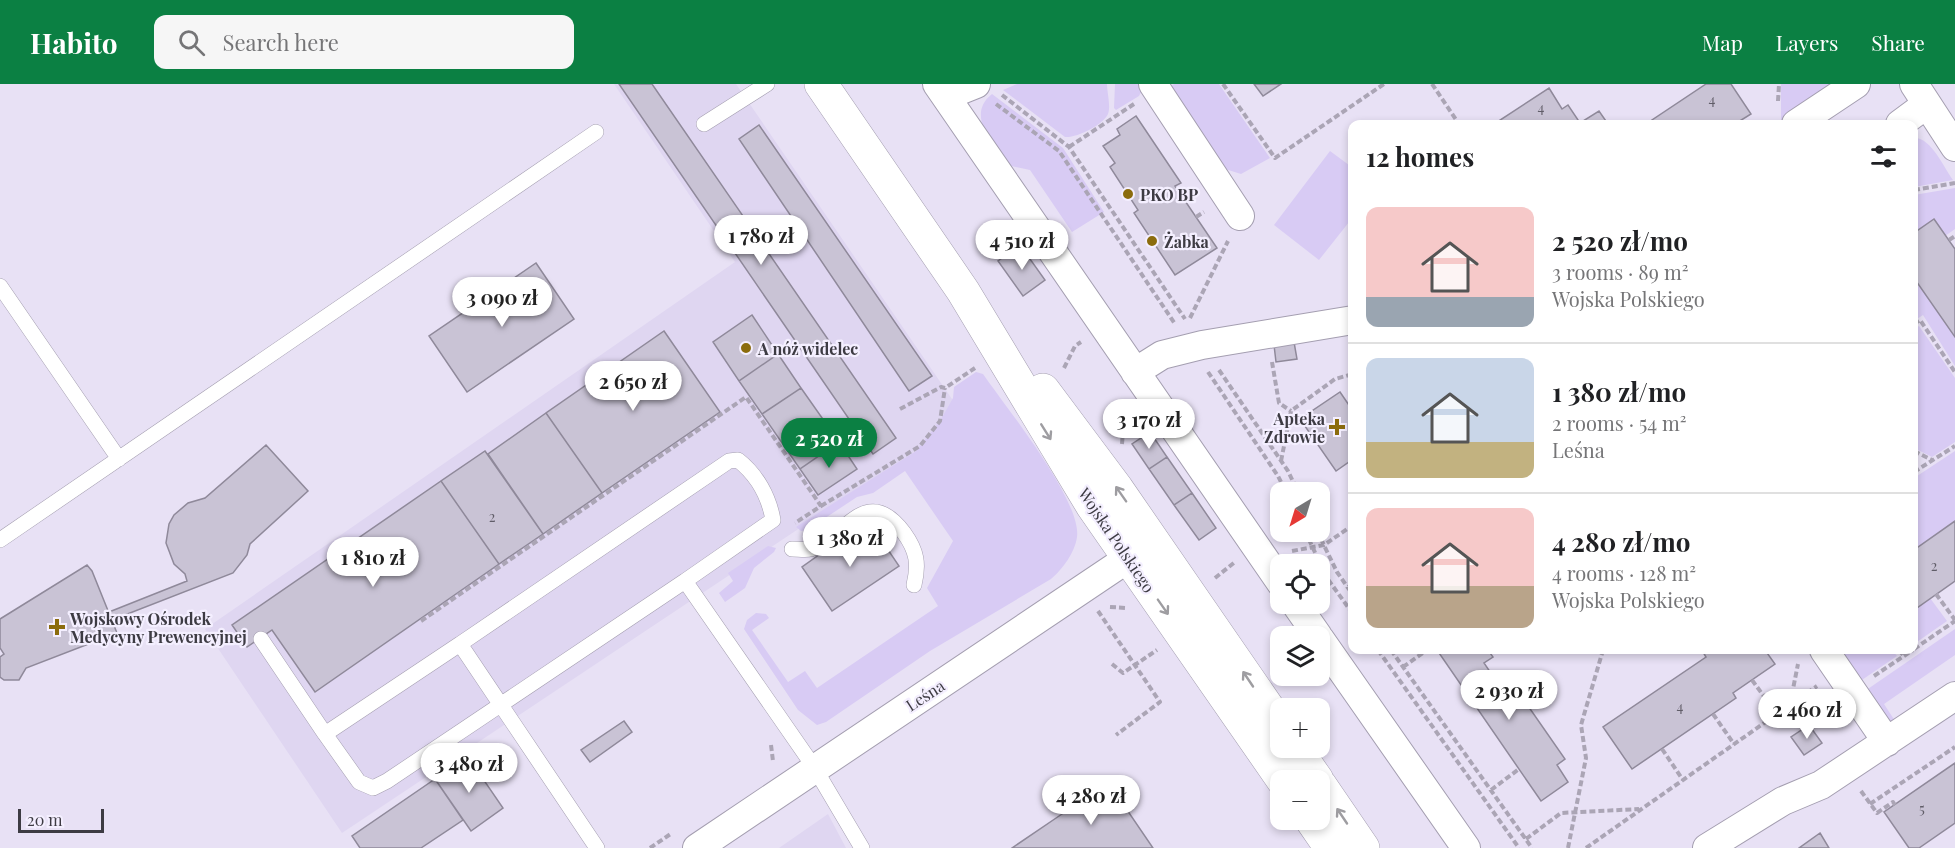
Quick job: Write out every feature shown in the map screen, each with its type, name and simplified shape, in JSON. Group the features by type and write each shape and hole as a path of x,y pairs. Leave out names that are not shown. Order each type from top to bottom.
{"main road":[{"name":"Wojska Polskiego","path":"821,84 963,291 1087,497 1141,550 1270,713"},
{"name":"Wojska Polskiego","path":"1141,550 1278,770"},
{"path":"1330,799 1363,848"},
{"path":"1319,830 1331,848"}],"street":[{"path":"1802,120 1854,84"},
{"path":"942,90 983,87"},
{"path":"1155,87 1240,216"},
{"path":"942,90 1270,567"},
{"path":"1917,120 1939,115"},
{"path":"1142,383 1162,355 1348,322"},
{"name":"Leśna","path":"688,838 814,767 1141,550"},
{"path":"1330,654 1466,848"},
{"path":"1829,668 1887,742"},
{"path":"1707,848 1782,801 1821,785 1955,696"}],"lane":[{"path":"704,124 767,84"},
{"path":"0,540 596,132"},
{"path":"0,286 119,459"},
{"path":"261,639 325,734 359,782 373,788 387,781 773,520 770,501 747,467 738,460 729,461 325,734"},
{"path":"792,549 811,549 862,514 874,511 886,514 895,521 916,553 918,567 914,585"},
{"path":"685,581 814,767 862,848"},
{"path":"460,644 597,848"}],"path":[{"path":"1223,84 1275,158 1384,84"},
{"path":"1431,84 1456,120"},
{"path":"983,87 1070,147 1188,324 1240,216"},
{"path":"983,87 988,97 1059,151 1197,347 1281,461 1293,482"},
{"path":"1070,147 1155,87"},
{"path":"1918,189 1955,183"},
{"path":"1949,240 1955,236"},
{"path":"1918,321 1920,320 1955,372"},
{"path":"1197,347 1281,482"},
{"path":"1271,356 1279,404 1291,411"},
{"path":"900,409 940,387 945,388 974,369"},
{"path":"1281,461 1291,411 1335,379 1348,376"},
{"path":"1122,450 1123,432 1142,383"},
{"path":"821,506 920,446 940,421 945,388"},
{"path":"1918,469 1955,446"},
{"path":"1918,453 1932,460"},
{"path":"1310,542 1327,578 1348,607"},
{"path":"1323,542 1347,587"},
{"path":"1918,646 1955,621 1936,594"},
{"path":"1098,611 1160,702 1116,735"},
{"path":"1112,664 1123,673 1152,653"},
{"path":"1381,654 1519,848"},
{"path":"1394,654 1532,848"},
{"path":"1403,667 1421,654"},
{"path":"1568,848 1586,758 1581,725 1602,654"},
{"path":"1790,705 1829,668 1907,654"},
{"path":"1586,848 1790,705 1829,668"},
{"path":"1752,680 1777,714"},
{"path":"1713,714 1734,744"},
{"path":"772,763 772,746 768,740 787,728"},
{"path":"1895,805 1893,802 1877,813 1870,804 1955,747"},
{"path":"1662,748 1683,780"},
{"path":"1491,790 1519,770"},
{"path":"1526,839 1561,813 1641,809"},
{"path":"650,848 688,838"}],"shaded area":[{"path":"614,84 736,84 965,418 342,833 205,629 735,262"},
{"path":"1017,84 1107,84 1109,111 1101,122 1089,130 1065,137 1003,90"},
{"path":"1115,84 1145,84 1139,96 1116,110 1114,108"},
{"path":"1174,84 1219,84 1270,158 1241,174 1222,168 1166,90"},
{"path":"1781,84 1830,84 1825,96 1787,120 1781,120"},
{"path":"992,94 1063,148 1104,212 1072,232 1030,170 1007,165 989,140 981,121 984,102"},
{"path":"1918,139 1926,142 1953,180 1918,186"},
{"path":"1330,151 1348,164 1348,223 1319,260 1274,225"},
{"path":"1955,188 1955,229 1945,236 1918,233 1918,194"},
{"path":"1918,284 1955,337 1955,366 1923,315 1918,318"},
{"path":"1918,327 1955,378 1955,442 1932,457 1918,450"},
{"path":"976,372 983,374 1024,430 1068,501 1075,521 1077,537 1074,548 1064,565 1051,579 930,651 826,722 817,725 798,710 744,629 747,620 756,613 766,614 769,618 752,630 788,682 805,671 817,688 938,606 927,588 953,541 905,471 873,493 857,497 807,530 801,531 796,527 916,451 940,421 953,398 954,387"},
{"path":"1955,451 1955,521 1918,547 1918,475"},
{"path":"768,546 776,548 774,552 754,568 745,588 725,602 719,593 733,581 728,573"},
{"path":"1930,598 1947,621 1918,641 1918,607"},
{"path":"1955,629 1955,655 1884,704 1895,721 1889,723 1862,693"},
{"path":"1837,654 1895,654 1897,656 1856,684"},
{"path":"828,814 846,848 779,848"}],"building":[{"path":"619,84 652,84 896,438 873,454"},
{"path":"1254,84 1281,84 1263,96"},
{"path":"1706,84 1731,84 1751,114 1741,120 1652,120"},
{"path":"1549,88 1562,109 1568,105 1578,120 1500,120"},
{"path":"1599,111 1605,120 1585,120"},
{"path":"1136,116 1181,183 1175,186 1217,248 1175,275 1134,213 1138,210 1110,167 1115,163 1103,146 1120,135 1117,129"},
{"path":"759,125 932,376 909,391 739,139"},
{"path":"1934,219 1955,249 1955,337 1918,284 1918,230"},
{"path":"1020,245 1045,280 1023,296 998,261"},
{"path":"536,263 574,319 467,392 429,336"},
{"name":"A nóż widelec","path":"752,315 778,354 739,381 713,342"},
{"path":"664,331 720,412 602,493 546,413"},
{"path":"1294,342 1297,359 1276,362 1274,345"},
{"path":"778,354 801,388 762,414 739,381"},
{"path":"801,388 839,442 800,469 762,414"},
{"path":"1340,392 1348,404 1348,463 1336,471 1300,419"},
{"path":"546,413 602,493 543,534 488,454"},
{"path":"1150,432 1167,457 1149,469 1132,444"},
{"path":"839,442 857,469 818,495 800,469"},
{"path":"266,445 308,491 250,544 247,555 233,573 112,620 109,612 187,581 185,574 174,564 166,543 169,524 174,515 188,503 205,498"},
{"path":"485,451 543,534 499,564 441,481"},
{"path":"1167,457 1192,493 1174,505 1149,469"},
{"path":"441,481 499,564 315,692 272,630 247,647 232,625"},
{"path":"1192,493 1216,528 1199,540 1174,505"},
{"path":"1955,521 1955,581 1918,607 1918,547"},
{"path":"874,529 899,566 832,611 802,567 853,533 858,540"},
{"name":"Wojskowy Ośrodek Medycyny Prewencyjnej","path":"87,565 92,571 117,633 26,668 19,680 4,680 0,677 0,657 4,654 0,648 0,619"},
{"path":"1440,654 1491,654 1493,657 1484,663 1507,697 1517,690 1565,759 1557,765 1568,782 1541,801"},
{"path":"1704,654 1768,654 1775,664 1733,693 1736,698 1632,769 1603,727 1706,657"},
{"path":"624,721 632,732 590,762 581,750"},
{"path":"1809,725 1822,743 1804,755 1791,737"},
{"path":"468,757 503,808 471,831 435,779"},
{"path":"1955,763 1955,823 1919,848 1909,848 1884,812"},
{"path":"435,779 463,820 421,848 360,848 352,836"},
{"path":"1108,782 1153,848 1012,848 1062,814"},
{"path":"1820,833 1829,848 1799,848"}],"place":[{"name":"PKO BP","path":"1128,194"},
{"name":"Żabka","path":"1152,241"},
{"name":"A nóż widelec","path":"746,348"},
{"name":"Apteka Zdrowie","path":"1337,427"},
{"name":"Wojskowy Ośrodek Medycyny Prewencyjnej","path":"57,627"}]}
